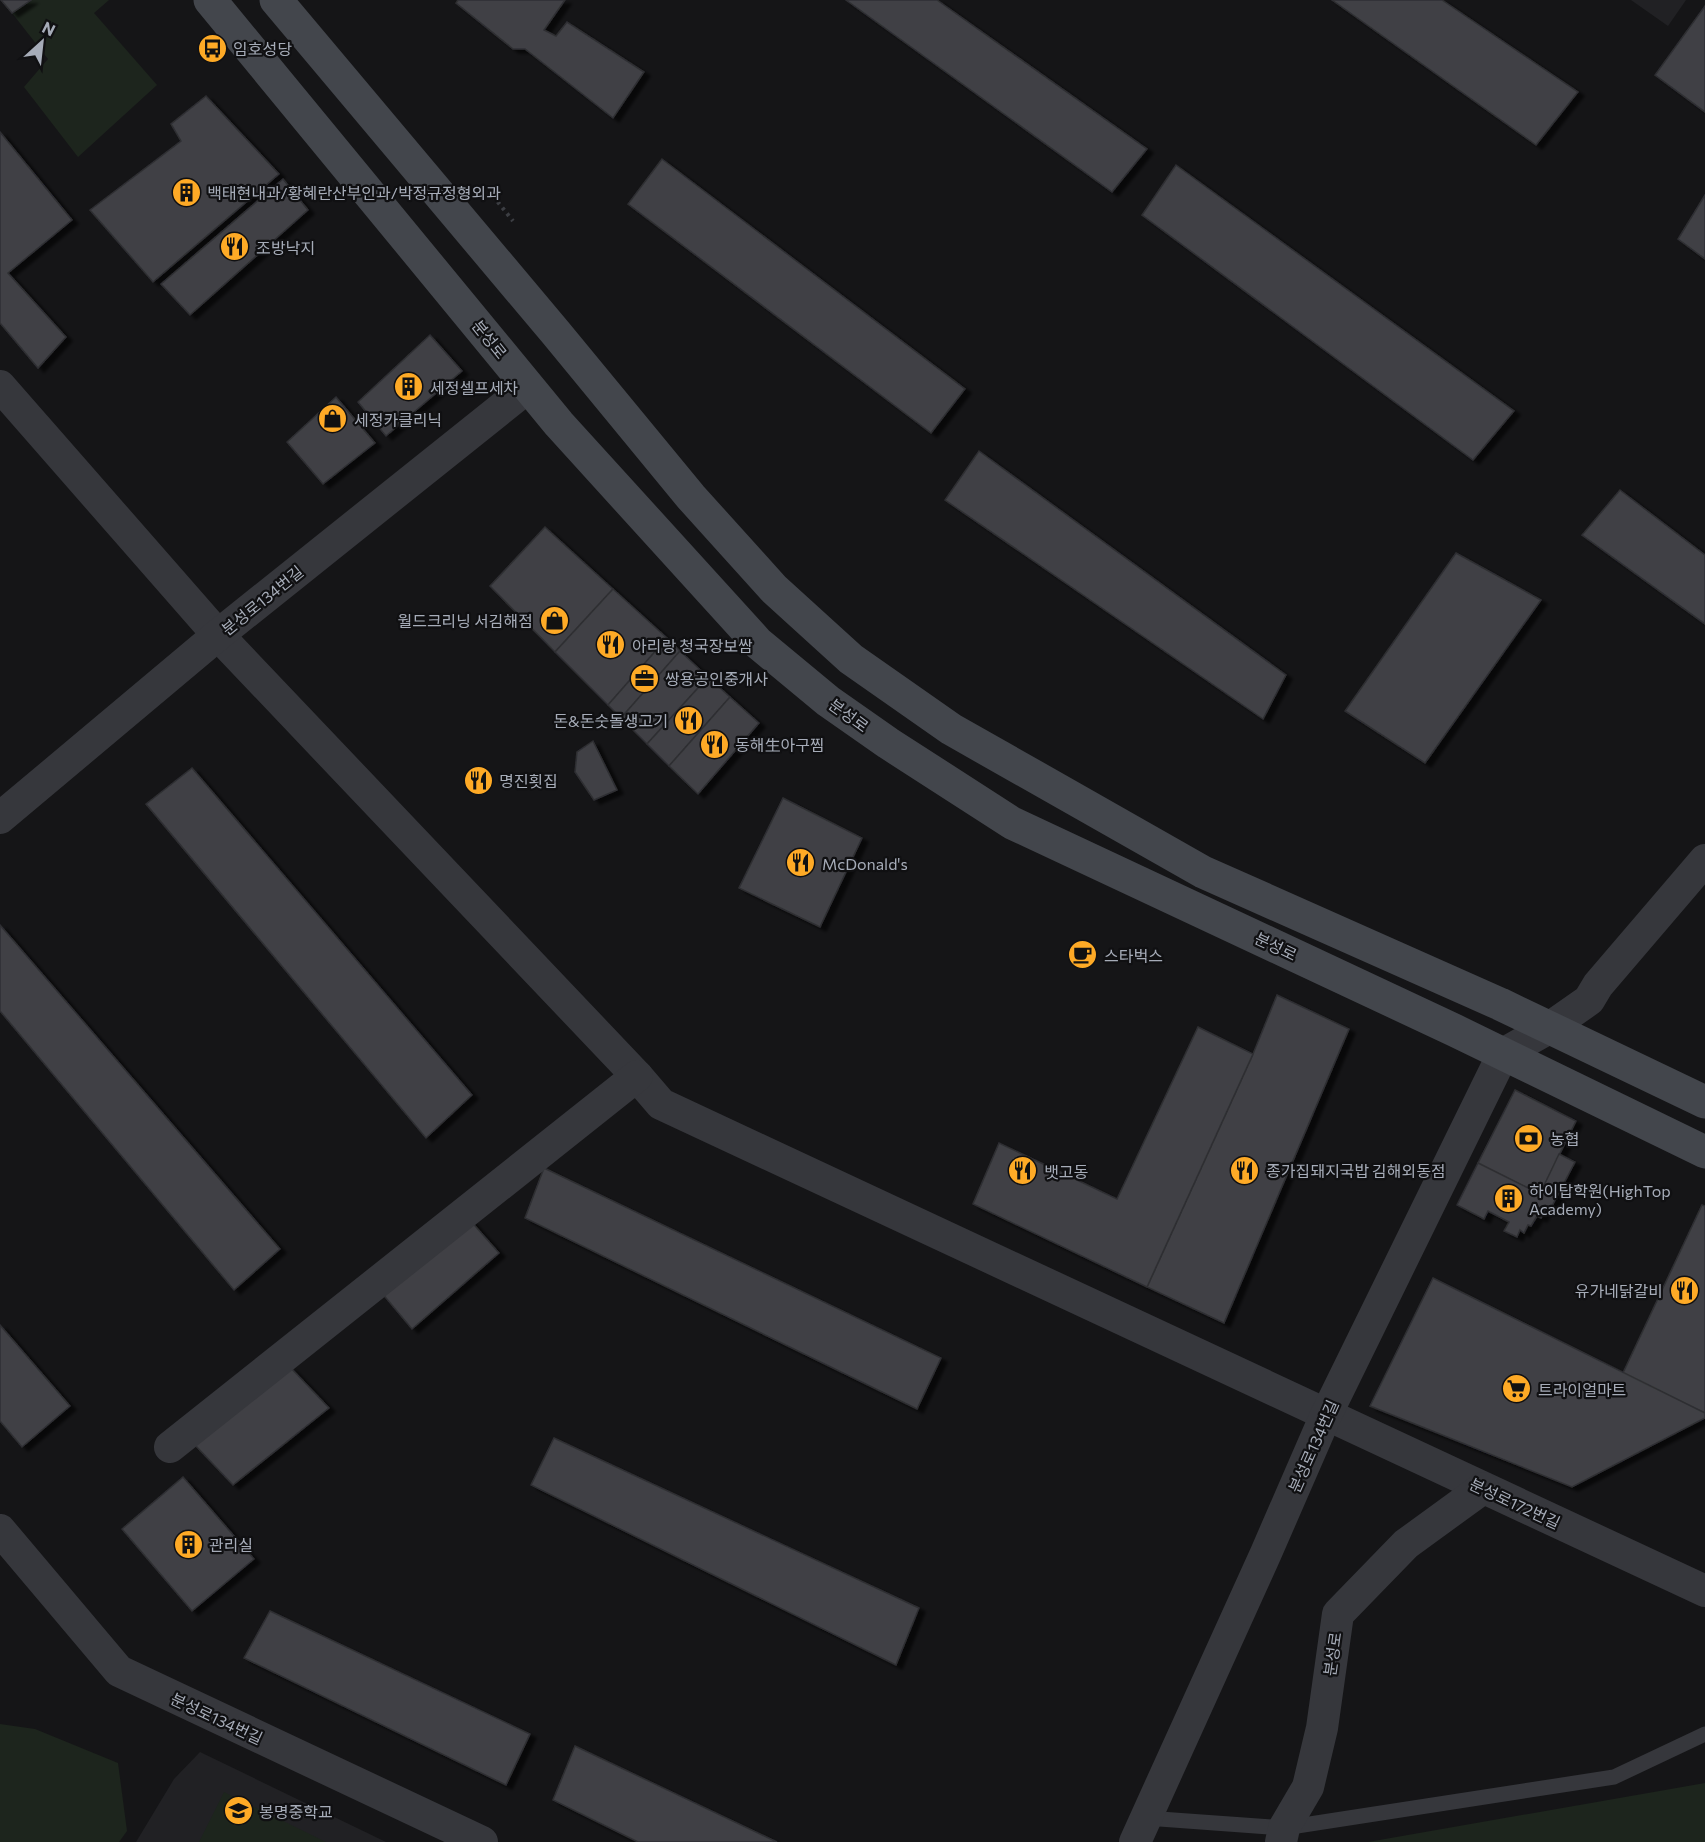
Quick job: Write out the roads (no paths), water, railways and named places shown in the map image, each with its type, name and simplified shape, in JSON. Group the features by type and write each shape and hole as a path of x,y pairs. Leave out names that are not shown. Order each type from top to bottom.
{"main road":[{"name":"분성로","path":"210,0 492,340 528,387 758,643 828,700 888,743 1012,823 1503,1054 1705,1152"},
{"path":"276,0 691,497 774,589 851,659 951,729 1203,872 1473,992 1705,1102"}],"street":[{"name":"분성로172번길","path":"0,386 218,635 661,1104 1705,1591"},
{"name":"분성로134번길","path":"0,818 218,635 528,387"},
{"path":"1503,1054 1549,1028 1589,1000 1598,985 1705,860"},
{"name":"분성로134번길","path":"1141,1830 1326,1415 1503,1054"},
{"path":"170,1447 637,1076"},
{"name":"분성로","path":"1283,1835 1308,1787 1322,1728 1338,1614 1406,1544 1483,1488"},
{"name":"분성로134번길","path":"0,1530 118,1671 482,1842"}],"lane":[{"path":"1141,1830 1283,1835 1614,1777 1705,1734"}],"place":[{"name":"임호성당","path":"212,48"},
{"name":"백태현내과/황혜란산부인과/박정규정형외과","path":"186,192"},
{"name":"조방낙지","path":"235,247"},
{"name":"세정셀프세차","path":"409,387"},
{"name":"세정카클리닉","path":"333,419"},
{"name":"월드크리닝 서김해점","path":"554,620"},
{"name":"아리랑 청국장보쌈","path":"611,645"},
{"name":"쌍용공인중개사","path":"644,678"},
{"name":"돈&돈숫돌생고기","path":"689,720"},
{"name":"동해生아구찜","path":"714,744"},
{"name":"명진횟집","path":"478,780"},
{"name":"McDonald's","path":"801,863"},
{"name":"스타벅스","path":"1083,955"},
{"name":"농협","path":"1529,1138"},
{"name":"종가집돼지국밥 김해외동점","path":"1245,1170"},
{"name":"뱃고동","path":"1023,1171"},
{"name":"하이탑학원(HighTop Academy)","path":"1508,1199"},
{"name":"유가네닭갈비","path":"1684,1290"},
{"name":"트라이얼마트","path":"1517,1389"},
{"name":"관리실","path":"188,1544"},
{"name":"봉명중학교","path":"238,1811"}]}
